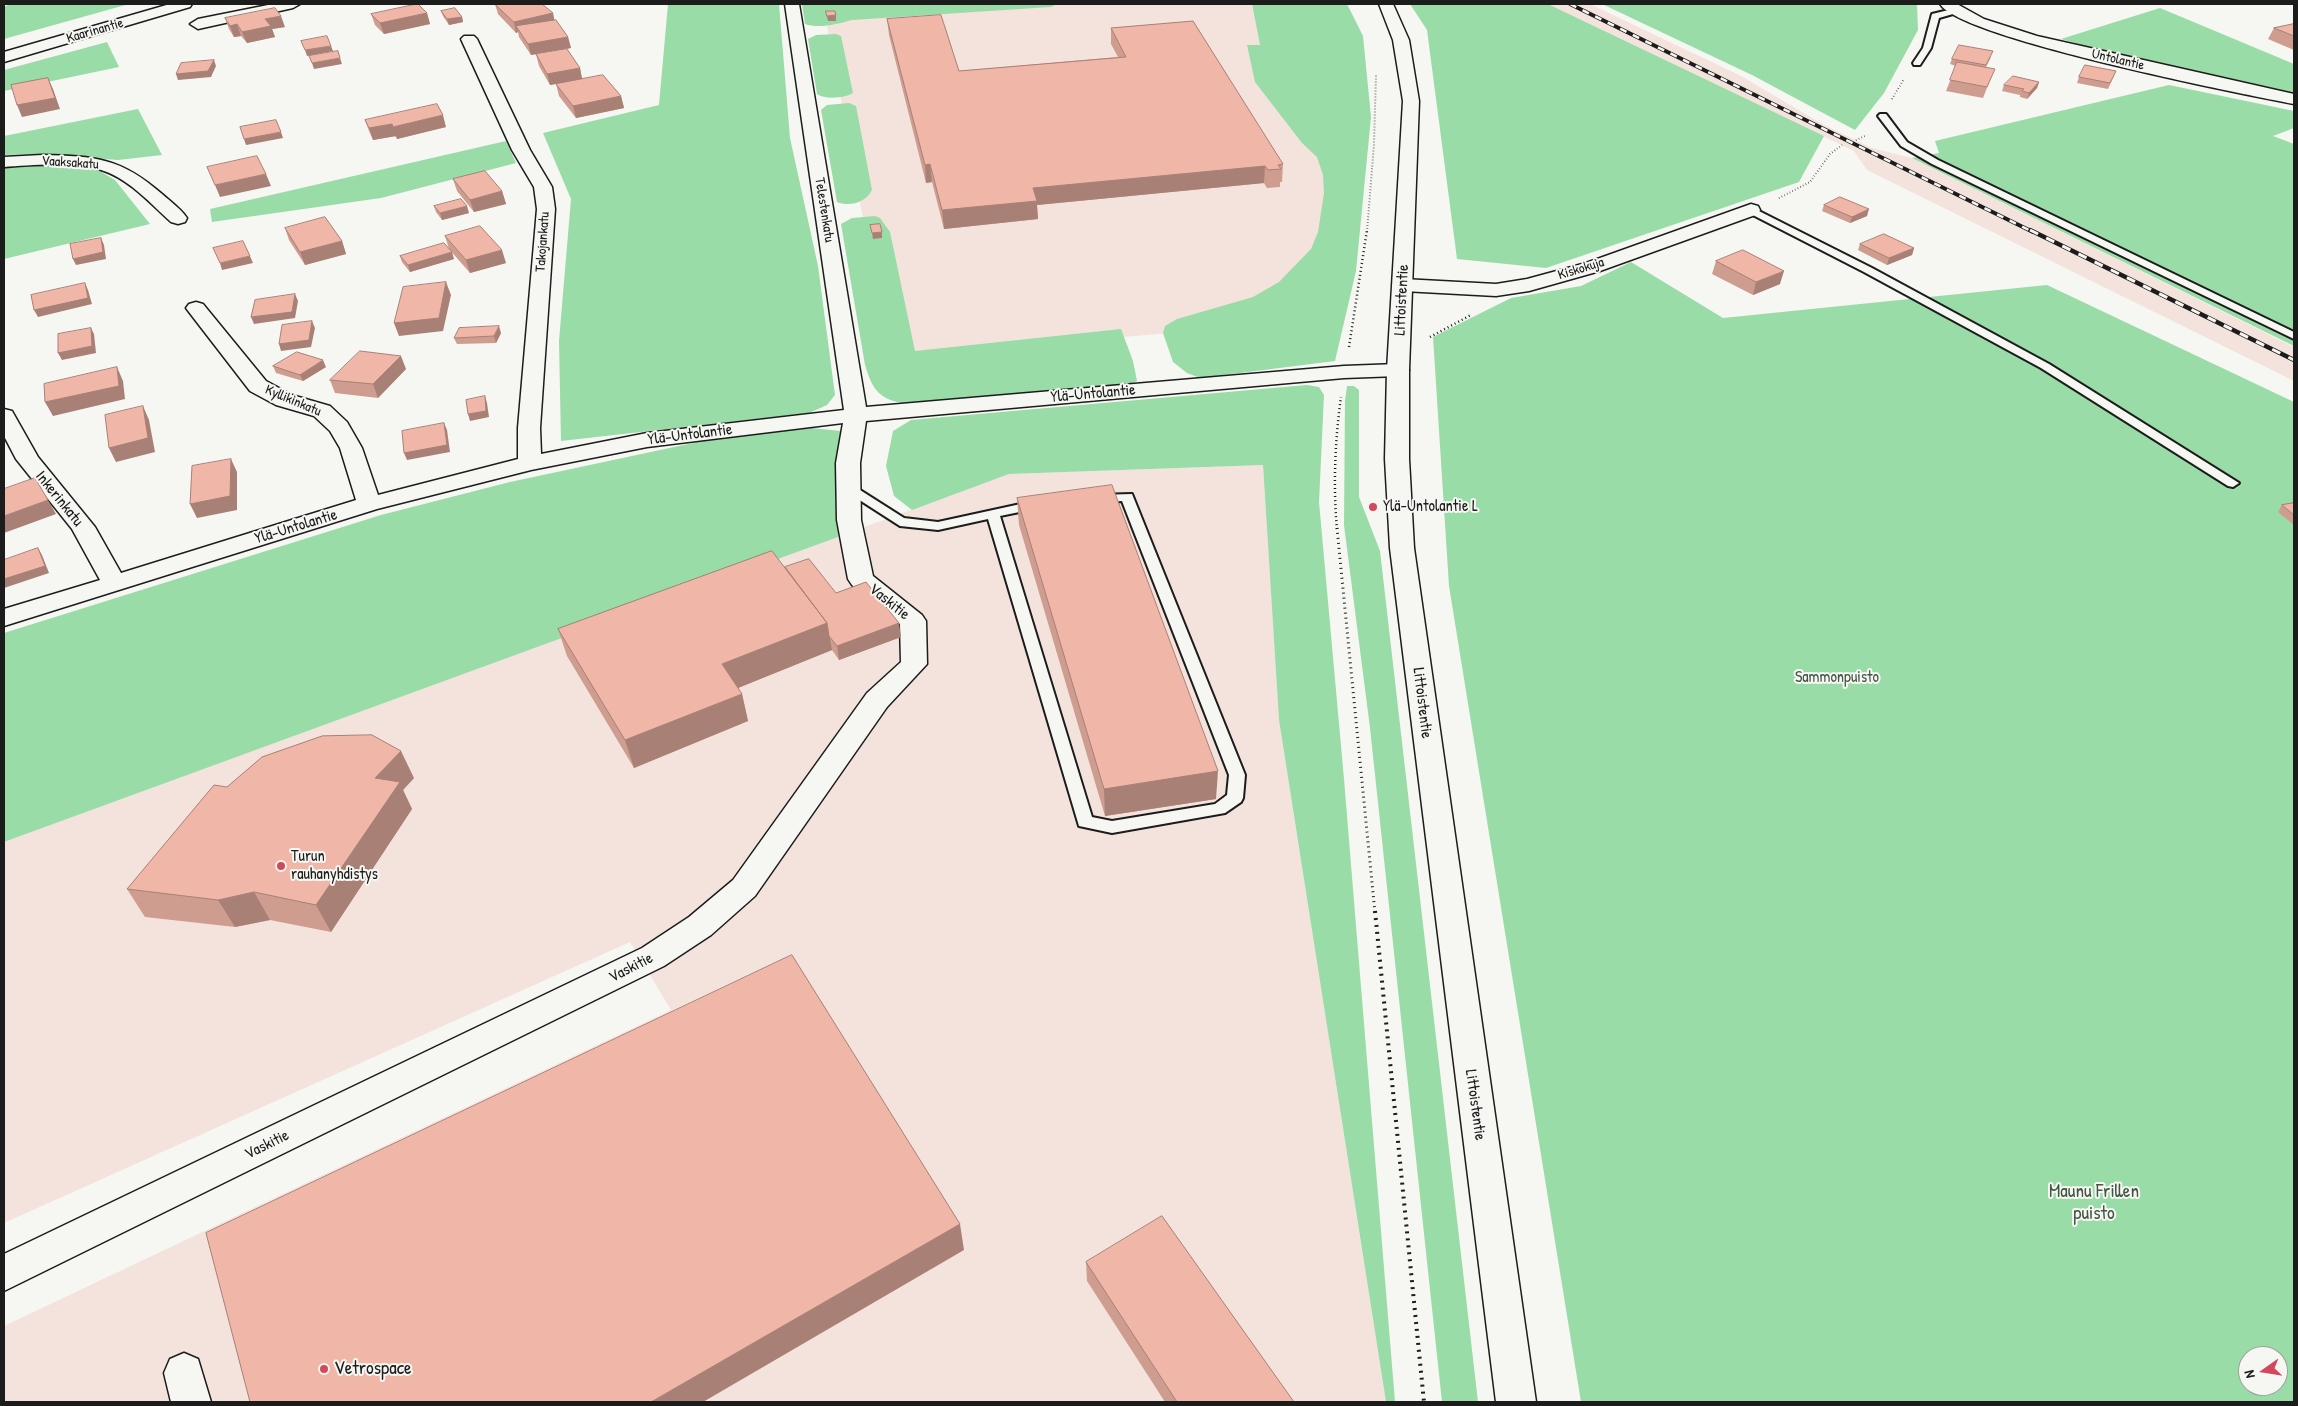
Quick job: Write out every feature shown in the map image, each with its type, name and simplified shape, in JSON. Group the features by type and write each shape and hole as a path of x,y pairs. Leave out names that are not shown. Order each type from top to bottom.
{"street":[{"name":"Kaarinantie","path":"4,57 185,4"},
{"path":"198,24 293,4"},
{"name":"Telestenkatu","path":"792,4 856,415"},
{"name":"Littoistentie","path":"1386,4 1401,40 1411,101 1399,362 1397,458 1402,548 1467,1047 1516,1402"},
{"name":"Untolantie","path":"1952,7 1989,26 2032,40 2294,99"},
{"name":"Takojankatu","path":"468,39 521,150 542,187 546,209 529,428 530,463"},
{"name":"Vaaksakatu","path":"4,162 71,161 110,166 142,186 178,218"},
{"name":"Kiskokuja","path":"1403,284 1454,289 1496,290 1529,285 1593,267 1752,210"},
{"name":"Kyllikinkatu","path":"196,308 258,386 284,400 322,411 339,427 351,448 369,504"},
{"name":"Ylä-Untolantie","path":"4,618 369,504 530,463 647,440 856,415 1344,372 1399,362"},
{"name":"Vaskitie","path":"4,1273 653,957 700,926 744,888 877,700 914,664 913,621 861,579 849,520 848,463 856,415"},
{"name":"Inkerinkatu","path":"4,416 28,459 83,527 114,583"}],"lane":[{"path":"1917,63 1927,48 1935,16 1952,7"},
{"path":"1882,116 1904,144 1935,162 2294,336"},
{"path":"1752,210 2045,366 2233,483"},
{"path":"849,487 900,522 938,526 1052,502"},
{"path":"993,514 1085,822 1112,827 1219,809 1235,798 1237,775 1128,497 1081,500"}],"path":[{"path":"1376,71 1372,185 1362,278 1344,372 1337,426 1335,507 1424,1402"},
{"path":"1752,210 1810,182 1830,154 1842,145"},
{"path":"1399,362 1477,312"}],"shaded area":[{"path":"963,4 1252,4 1260,45 1333,153 1323,264 1205,330 889,357 825,15"},
{"path":"1548,4 1590,4 1741,76 1824,125 1872,148 1912,158 2294,347 2294,381 1867,170 1854,151"},
{"path":"1263,465 1279,720 1386,1402 4,1402 4,1326 671,1010 630,942 4,1223 4,842 1009,474"}],"green space":[{"path":"10,4 129,4 4,39 4,7"},
{"path":"668,4 779,4 790,138 818,266 835,395 827,405 809,413 561,441 559,341 571,199 543,133 659,105"},
{"path":"802,4 1057,4 1051,7 852,20 816,26 805,24"},
{"path":"1252,4 1347,4 1363,36 1371,117 1356,271 1335,361 1200,378 1187,373 1173,362 1163,333 1165,326 1177,319 1253,297 1279,282 1311,249 1318,232 1324,193 1323,175 1317,157 1302,143 1255,82 1247,45 1260,45"},
{"path":"1410,4 1548,4 1824,136 1799,182 1546,268 1457,259 1427,30"},
{"path":"1602,4 1917,4 1918,30 1884,93 1855,130 1752,75"},
{"path":"2160,8 2294,64 2294,94 2119,56 2061,39"},
{"path":"836,34 841,36 853,93 830,98 817,94 808,39 816,35"},
{"path":"107,42 119,67 4,91 4,70"},
{"path":"2169,85 2294,111 2294,128 2273,136 2294,144 2294,346 1912,158 1939,153 1935,141"},
{"path":"849,103 856,106 872,190 866,198 852,204 837,202 821,110 827,105"},
{"path":"138,109 162,155 118,160 44,154 4,155 4,136"},
{"path":"506,141 516,163 381,198 212,222 210,209"},
{"path":"67,165 98,170 115,180 150,224 4,259 4,166"},
{"path":"875,216 880,218 890,232 915,351 1121,329 1133,361 1137,381 1128,385 909,404 884,397 871,382 865,365 841,224 852,218"},
{"name":"Sammonpuisto","path":"1631,262 1723,318 2047,285 2294,402 2294,1402 1581,1402 1449,586 1433,337 1511,298 1581,286"},
{"path":"1307,385 1319,387 1324,395 1319,502 1344,779 1395,1402 1386,1402 1279,720 1263,465 1009,474 912,510 894,496 886,466 893,431 911,420"},
{"path":"1347,386 1354,386 1359,390 1359,497 1380,551 1478,1402 1442,1402 1370,728 1344,525 1345,401"},
{"path":"812,428 841,431 838,537 4,842 4,633 381,515 510,482 707,440"}],"building":[{"path":"418,4 427,13 380,23 371,14"},
{"path":"495,4 542,4 553,13 514,22"},
{"path":"275,8 281,16 265,19 271,26 242,32 237,24 230,26 225,18"},
{"path":"455,8 462,17 447,19 441,11"},
{"path":"826,11 835,11 836,15 827,16"},
{"path":"941,15 959,71 1126,57 1111,28 1193,21 1283,164 1278,165 1281,169 1268,170 1265,166 1033,188 1037,201 942,210 930,164 925,165 887,19"},
{"path":"556,20 568,37 528,44 516,26"},
{"path":"2294,24 2294,36 2274,28"},
{"path":"327,36 331,46 305,50 301,41"},
{"path":"1959,45 1993,51 1986,65 1952,59"},
{"path":"567,49 580,68 547,74 536,54"},
{"path":"338,51 340,58 312,63 309,56"},
{"path":"214,60 208,71 176,74 181,63"},
{"path":"1957,62 1995,69 1987,87 1950,80"},
{"path":"2085,65 2116,71 2110,83 2079,77"},
{"path":"603,75 621,96 573,106 556,84"},
{"path":"2013,76 2039,82 2029,93 2022,91 2024,89 2004,85"},
{"path":"48,78 55,98 17,105 11,85"},
{"path":"437,104 443,115 393,127 392,124 369,128 365,120"},
{"path":"276,120 281,132 244,139 240,127"},
{"path":"257,156 266,174 215,185 207,167"},
{"path":"485,171 502,191 470,200 453,179"},
{"path":"1840,197 1869,209 1852,217 1824,205"},
{"path":"461,199 467,206 440,213 434,206"},
{"path":"325,217 342,241 300,252 285,228"},
{"path":"880,224 882,232 872,233 870,225"},
{"path":"480,226 502,250 466,260 445,236"},
{"path":"1884,234 1914,248 1889,258 1860,244"},
{"path":"101,238 103,252 73,259 70,244"},
{"path":"243,241 250,256 220,263 213,248"},
{"path":"444,243 452,252 408,265 400,256"},
{"path":"1743,250 1784,271 1756,282 1716,261"},
{"path":"446,282 439,318 394,323 403,287"},
{"path":"85,283 88,298 34,310 31,295"},
{"path":"295,294 292,312 251,317 255,300"},
{"path":"312,321 309,340 279,344 282,325"},
{"path":"499,326 494,336 454,338 459,328"},
{"path":"91,328 92,346 58,353 58,334"},
{"path":"360,351 401,356 373,384 330,380"},
{"path":"297,352 323,360 300,375 273,366"},
{"path":"117,367 119,386 45,402 44,384"},
{"path":"485,396 486,411 468,414 466,400"},
{"path":"143,406 148,438 109,448 105,415"},
{"path":"444,423 447,445 404,453 402,431"},
{"path":"231,459 230,496 190,504 192,466"},
{"path":"35,478 48,500 4,516 4,489"},
{"path":"1112,485 1218,771 1104,789 1017,498"},
{"path":"2294,503 2294,515 2282,505"},
{"path":"38,548 45,566 4,579 4,560"},
{"path":"772,551 827,623 722,664 742,694 625,740 558,629"},
{"path":"809,559 836,593 866,582 899,623 837,646 829,636 827,623 785,567"},
{"name":"Turun rauhanyhdistys","path":"372,735 401,751 375,778 400,782 316,905 254,892 218,900 127,889 214,785 227,787 262,757 322,736"},
{"path":"792,955 960,1224 651,1402 250,1402 206,1233"},
{"path":"1162,1216 1294,1402 1177,1402 1086,1262"}],"railway":[{"path":"1570,4 2033,232"},
{"path":"2030,230 2294,360"}],"place":[{"name":"Ylä-Untolantie L","path":"1373,507"},
{"name":"Turun rauhanyhdistys","path":"281,866"},
{"name":"Vetrospace","path":"324,1369"}],"park label":[{"name":"Maunu Frillen puisto","path":"2094,1203"}]}
